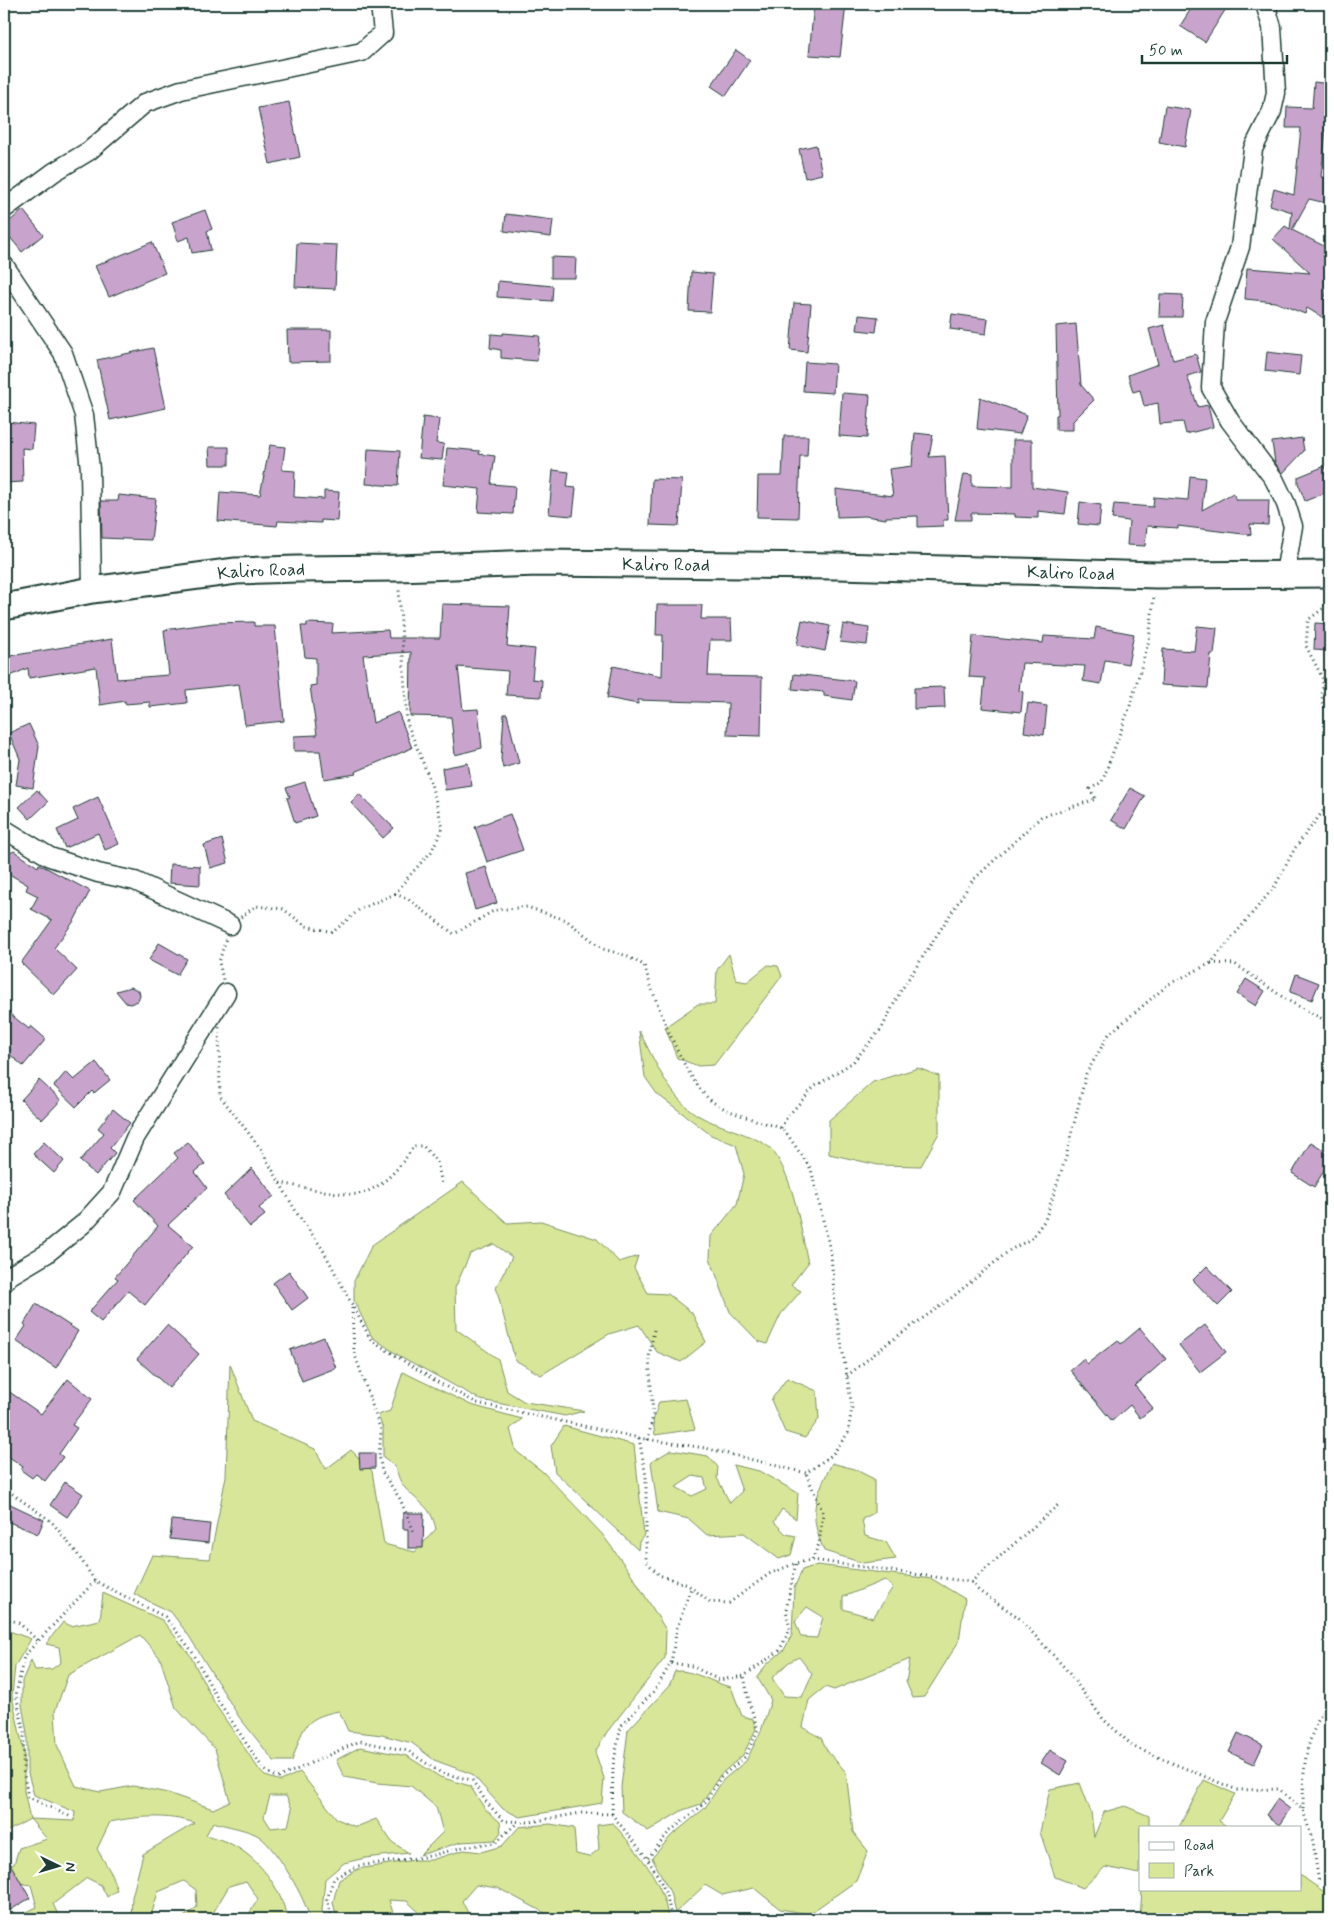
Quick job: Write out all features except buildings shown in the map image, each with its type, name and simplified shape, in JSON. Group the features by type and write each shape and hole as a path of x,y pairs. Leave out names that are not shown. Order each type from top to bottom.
{"main road":[{"name":"Kaliro Road","path":"4,607 92,590 236,571 538,563 829,566 1156,576 1329,574"}],"street":[{"path":"4,209 54,172 89,152 145,103 189,88 362,52 383,33 380,4"},
{"path":"1265,4 1272,27 1276,93 1272,111 1253,149 1240,247 1215,322 1211,388 1230,421 1274,479 1286,504 1293,526 1284,574"},
{"path":"4,265 63,353 84,415 90,469 92,590"},
{"path":"4,829 50,857 98,873 136,880 230,925"},
{"path":"4,1283 9,1276 46,1254 83,1224 112,1192 135,1138 226,993"}],"path":[{"path":"398,568 407,723 430,780 443,828 431,852 409,876 396,894 360,909 333,932 306,926 284,909 256,906 230,925 219,962 226,993 219,1023 220,1096 260,1148 298,1215 322,1248 371,1340 438,1383 477,1402 648,1440 705,1448 806,1474"},
{"path":"1329,574 1325,607 1308,620 1306,646 1323,679 1322,702 1330,719"},
{"path":"781,1128 787,1117 814,1087 853,1062 882,1028 900,992 972,881 1041,817 1096,799 1090,789 1102,782 1130,706 1149,640 1156,576"},
{"path":"1330,725 1330,743"},
{"path":"847,1376 888,1343 950,1299 1010,1250 1032,1239 1045,1220 1066,1157 1086,1074 1109,1034 1168,984 1211,963 1275,886 1295,848 1330,802"},
{"path":"396,894 408,899 454,934 495,910 527,907 566,920 603,949 624,955 644,965 654,1000 690,1073 712,1101 781,1128 787,1134 811,1170 831,1254 836,1306 852,1407 848,1433 832,1455 806,1474"},
{"path":"1211,963 1235,964 1288,1000 1330,1023"},
{"path":"280,1183 358,1194 384,1182 401,1165 414,1146 423,1146 437,1162 442,1184"},
{"path":"352,1306 354,1352 381,1431 379,1455 382,1472 400,1499 415,1534"},
{"path":"648,1440 652,1415 649,1357 654,1330"},
{"path":"639,1438 646,1476 646,1561 658,1575 692,1588 710,1602 729,1603 769,1574 796,1563 812,1560 970,1582 979,1591 1018,1617 1065,1668 1103,1719 1134,1747 1237,1790 1279,1789 1303,1810"},
{"path":"806,1474 823,1514 818,1544 812,1560"},
{"path":"4,1488 50,1521 76,1552 95,1581 165,1617 192,1651 219,1702 264,1770 278,1778 360,1741 408,1751 441,1773 472,1780 487,1803 504,1821 530,1822 581,1813 612,1814"},
{"path":"970,1582 1058,1505"},
{"path":"671,1663 692,1666 719,1680 744,1676 779,1651 790,1629 786,1610 796,1563"},
{"path":"69,1816 28,1797 23,1770 24,1732 16,1695 24,1656 95,1581"},
{"path":"671,1919 670,1903 648,1858 612,1814 613,1766 621,1726 655,1690 671,1663 677,1628 692,1588"},
{"path":"4,1619 18,1622 38,1641"},
{"path":"648,1858 669,1832 703,1805 721,1777 745,1757 758,1730 749,1702 744,1676"},
{"path":"1318,1884 1312,1842 1303,1810 1303,1763 1314,1725 1330,1698"},
{"path":"332,1919 327,1899 334,1878 358,1866 430,1856 463,1847 495,1843 519,1822"}],"green space":[{"path":"729,954 736,980 747,982 768,965 778,966 782,976 714,1065 698,1066 677,1058 665,1027 698,1004 715,1004 717,970"},
{"path":"639,1031 664,1079 680,1101 701,1117 750,1136 767,1146 773,1151 787,1176 796,1205 808,1263 791,1285 801,1291 781,1314 767,1344 758,1341 730,1312 710,1258 711,1236 737,1204 744,1174 736,1145 711,1135 657,1094 645,1077"},
{"path":"918,1068 939,1076 939,1133 921,1166 878,1165 829,1154 829,1120 873,1082"},
{"path":"463,1182 507,1223 541,1221 597,1239 619,1262 638,1256 634,1268 648,1293 668,1294 692,1313 706,1342 681,1362 657,1352 639,1325 609,1334 541,1375 515,1360 496,1287 512,1257 494,1244 470,1254 455,1288 456,1329 498,1359 507,1391 525,1402 584,1411 565,1416 481,1400 398,1355 372,1337 354,1301 354,1281 372,1245"},
{"path":"230,1364 252,1421 315,1449 326,1469 351,1450 372,1471 384,1544 415,1552 436,1529 434,1521 424,1505 405,1488 393,1465 383,1457 383,1429 378,1415 390,1411 403,1372 471,1405 522,1419 510,1429 516,1451 543,1472 602,1534 634,1578 666,1630 665,1658 607,1732 595,1752 604,1778 602,1803 520,1817 503,1809 472,1774 434,1760 412,1743 382,1735 348,1731 339,1711 311,1721 302,1733 292,1761 274,1761 239,1717 189,1636 171,1612 134,1594 152,1555 210,1559 226,1476"},
{"path":"787,1378 817,1391 819,1419 805,1438 785,1432 771,1400"},
{"path":"686,1399 695,1429 655,1435 653,1421 659,1402"},
{"path":"564,1426 634,1445 644,1535 639,1542 638,1550 555,1472 551,1446"},
{"path":"671,1450 708,1456 718,1467 717,1478 730,1503 742,1491 733,1465 759,1471 798,1493 796,1519 782,1509 774,1522 786,1534 796,1536 791,1555 779,1559 744,1533 707,1535 689,1519 658,1512 651,1462","holes":["693,1476 704,1478 707,1489 692,1496 676,1487"]},
{"path":"832,1463 854,1469 874,1479 874,1513 862,1519 865,1536 886,1542 896,1559 863,1563 824,1551 816,1526 815,1506"},
{"path":"817,1565 932,1579 965,1599 959,1641 924,1697 913,1698 906,1682 910,1659 834,1690 825,1687 809,1700 803,1727 821,1738 828,1752 846,1772 853,1832 868,1851 856,1881 809,1914 780,1909 754,1888 722,1895 705,1885 675,1913 670,1892 652,1858 671,1836 705,1808 723,1780 746,1761 761,1731 771,1700 757,1677 767,1664 784,1650 792,1635 794,1588 802,1570","holes":["885,1580 893,1587 873,1618 843,1609 843,1597","807,1607 823,1617 817,1638 801,1637 795,1621","799,1657 812,1674 802,1697 784,1696 772,1678 789,1662"]},
{"path":"103,1593 162,1620 190,1655 215,1704 265,1776 281,1781 300,1772 337,1819 356,1827 376,1819 392,1842 409,1853 365,1858 344,1863 325,1879 322,1911 325,1919 310,1919 303,1899 290,1875 275,1853 260,1837 251,1832 213,1822 206,1835 231,1844 251,1857 260,1866 280,1897 287,1919 246,1919 258,1899 246,1881 229,1886 213,1913 212,1919 181,1919 197,1907 196,1890 184,1881 158,1892 151,1916 157,1919 131,1919 132,1897 143,1854 195,1823 163,1817 121,1820 110,1822 97,1849 110,1871 117,1890 107,1897 101,1885 87,1878 53,1904 60,1919 12,1919 37,1907 31,1885 12,1882 4,1888 4,1867 14,1864 19,1848 47,1839 30,1819 74,1821 75,1812 34,1795 27,1770 27,1733 22,1705 22,1681 31,1660 35,1670 52,1669 61,1662 59,1647 46,1644 63,1622 71,1626 100,1620","holes":["140,1635 160,1658 176,1708 215,1749 230,1801 213,1809 168,1793 133,1786 100,1792 76,1786 57,1745 55,1711 68,1675","270,1796 286,1796 292,1809 288,1826 271,1828 264,1817"]},
{"path":"4,1629 31,1639 15,1666 12,1696 24,1753 24,1791 30,1819 4,1833"},
{"path":"675,1671 697,1675 731,1687 742,1716 753,1719 756,1729 743,1755 720,1775 701,1804 683,1810 648,1831 622,1812 621,1787 628,1730 669,1686"},
{"path":"360,1747 407,1756 440,1777 470,1786 485,1809 500,1822 501,1832 495,1840 461,1842 420,1855 443,1832 436,1807 411,1786 377,1783 344,1777 336,1760"},
{"path":"1204,1780 1235,1794 1219,1821 1226,1826 1180,1826"},
{"path":"1080,1783 1091,1812 1094,1837 1104,1812 1125,1806 1149,1816 1149,1826 1139,1826 1139,1874 1105,1867 1083,1888 1055,1877 1040,1832 1050,1789"},
{"path":"613,1823 640,1856 655,1879 661,1892 668,1919 549,1919 545,1913 498,1888 476,1885 462,1901 471,1919 426,1919 407,1901 389,1900 395,1919 337,1919 333,1902 339,1880 358,1869 414,1860 431,1860 464,1850 481,1852 502,1846 519,1827 550,1824 574,1828 576,1854 589,1857 599,1849 597,1825"},
{"path":"1302,1876 1330,1896 1330,1919 1211,1919 1194,1915 1177,1919 1140,1919 1142,1890 1302,1890"}]}
